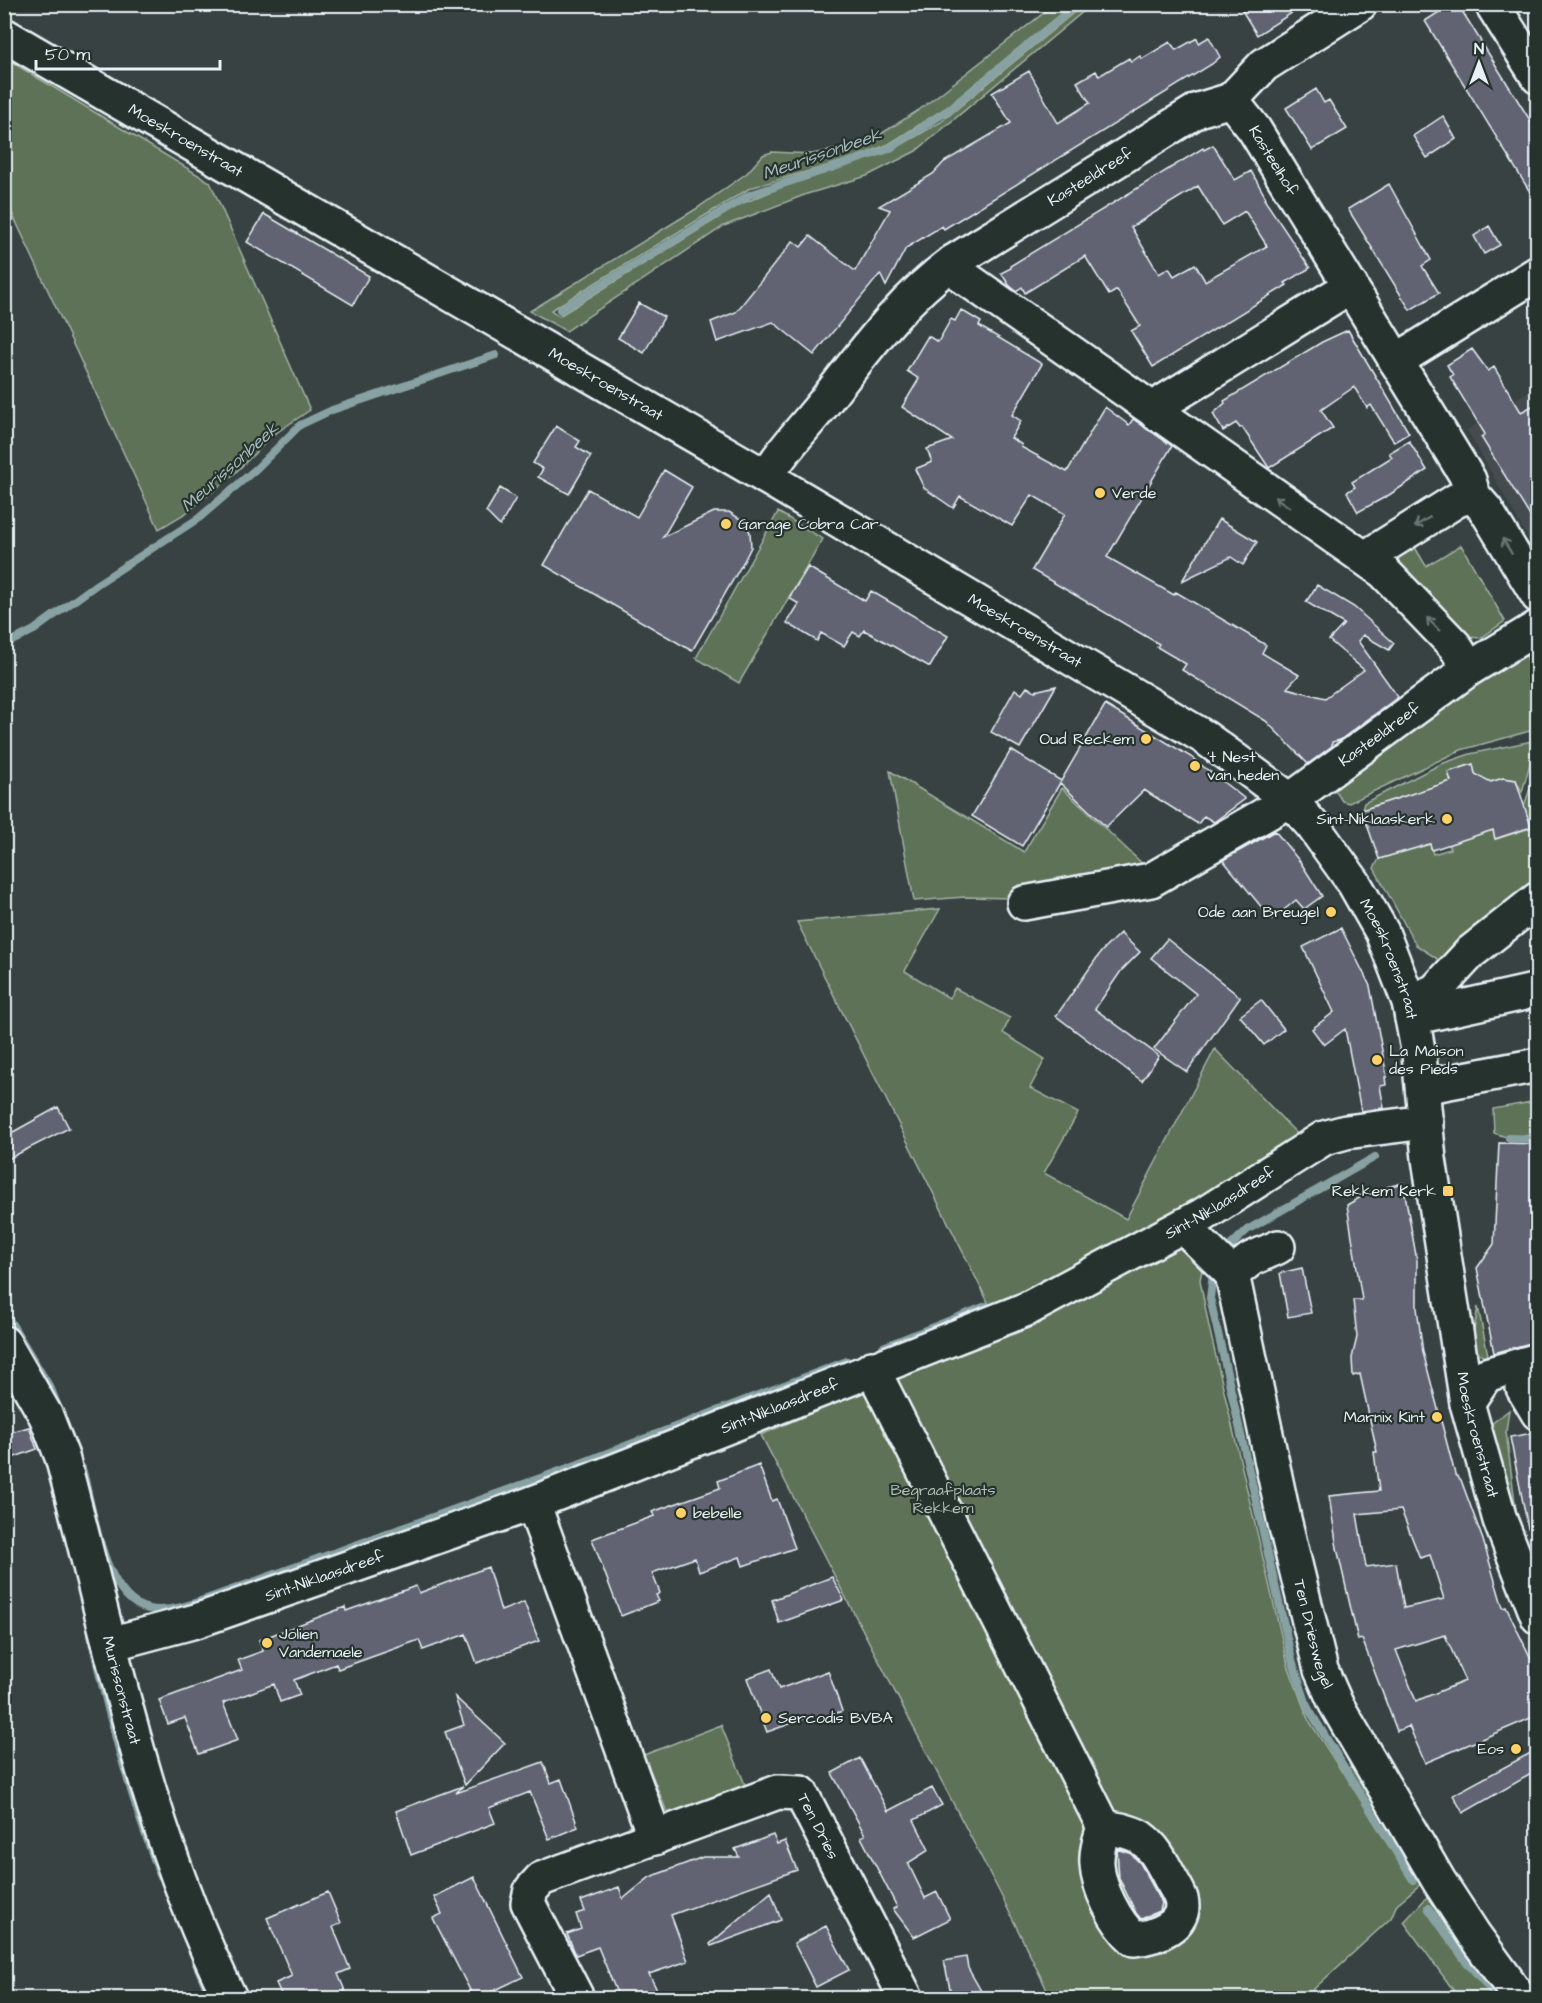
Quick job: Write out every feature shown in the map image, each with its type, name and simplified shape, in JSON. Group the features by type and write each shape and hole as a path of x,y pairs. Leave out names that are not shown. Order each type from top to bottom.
{"street":[{"path":"1231,100 1264,65 1360,4"},
{"path":"1492,4 1538,77"},
{"name":"Moeskroenstraat","path":"4,36 766,477 1204,736 1295,797 1354,883 1382,932 1410,1010 1423,1087 1454,1328 1500,1520 1538,1617"},
{"name":"Kasteeldreef","path":"766,477 774,463 906,301 953,262 1198,110 1231,100"},
{"name":"Kasteelhof","path":"1231,100 1254,129 1351,286 1469,480 1473,495"},
{"path":"953,262 964,277 1384,572 1455,646 1469,669"},
{"path":"1396,361 1538,273"},
{"path":"1158,414 1165,401 1351,286"},
{"path":"1369,561 1376,551 1437,512 1457,500 1473,495 1486,510 1538,596"},
{"name":"Kasteeldreef","path":"1024,903 1152,880 1295,797 1469,669 1538,627"},
{"path":"1410,1010 1435,991 1471,952 1538,900"},
{"path":"1410,1010 1538,990"},
{"path":"1423,1087 1538,1065"},
{"name":"Sint-Niklaasdreef","path":"110,1644 196,1621 533,1503 1027,1309 1183,1226 1324,1138 1346,1132 1426,1122"},
{"path":"1183,1226 1232,1274 1251,1258 1278,1247"},
{"name":"Ten Drieswegel","path":"1232,1274 1284,1519 1321,1670 1336,1704 1439,1881 1474,1935 1520,1998"},
{"name":"Murissonstraat","path":"4,1343 15,1382 46,1416 62,1457 135,1740 167,1846 230,1998"},
{"path":"872,1368 1104,1827"},
{"path":"1472,1397 1486,1375 1534,1385"},
{"path":"533,1503 655,1838"},
{"name":"Ten Dries","path":"577,1998 528,1903 531,1890 541,1879 778,1792 801,1793 906,1998"}],"shaded area":[{"path":"1537,386 1537,554 1467,430"}],"green space":[{"path":"1054,5 1071,5 947,107 889,144 854,158 750,188 551,310 559,316 741,204 792,183 891,151 941,122 1083,5 1091,5 916,151 867,176 807,194 724,226 566,331 530,311 696,209 747,173 763,155 772,152 812,154 848,147 881,134 919,110"},
{"path":"5,58 210,182 310,410 273,435 231,477 186,513 159,529 5,198"},
{"path":"778,512 823,539 739,683 696,658"},
{"path":"1413,544 1426,566 1461,545 1505,621 1481,638 1467,637 1397,572 1399,554"},
{"path":"1523,651 1537,675 1537,729 1461,750 1349,803 1342,801 1335,790"},
{"path":"1537,740 1522,792 1516,780 1503,778 1486,783 1482,777 1477,779 1472,764 1448,772 1451,781 1362,810 1364,803 1441,764 1470,754"},
{"path":"1537,768 1537,886 1436,968 1439,960 1416,945 1374,868 1379,859 1429,842 1433,854 1450,849 1446,836 1493,830 1496,839 1531,828 1524,806"},
{"path":"890,771 1024,852 1062,788 1149,870 1013,898 965,897 914,901"},
{"path":"940,909 905,971 949,998 955,988 1010,1018 1003,1033 1045,1059 1030,1088 1078,1113 1044,1173 1126,1219 1215,1049 1303,1140 1171,1219 992,1310 797,922"},
{"path":"1537,1101 1537,1139 1509,1138 1494,1133 1493,1109"},
{"name":"Begraafplaats Rekkem","path":"1177,1244 1204,1259 1200,1280 1209,1327 1288,1665 1308,1719 1342,1772 1358,1762 1430,1876 1397,1904 1391,1918 1304,1998 1051,1998 1001,1895 761,1435 1004,1329"},
{"path":"1478,1307 1489,1360 1471,1347"},
{"path":"1509,1410 1506,1432 1516,1510 1490,1425"},
{"path":"721,1725 748,1792 671,1822 644,1755"},
{"path":"1428,1896 1493,1998 1459,1998 1404,1922"}],"building":[{"path":"1238,4 1306,4 1257,35"},
{"path":"1450,5 1453,10 1459,6 1538,133 1538,205 1425,21"},
{"path":"1209,37 1220,57 1212,64 944,229 942,226 906,248 886,286 880,274 814,355 773,322 717,342 711,322 736,312 793,241 801,247 810,236 855,271 890,210 879,206 933,174 944,162 1011,123 992,93 1029,71 1058,123 1090,103 1077,82 1096,71 1099,76 1129,58 1131,62 1140,56 1142,59 1170,42 1176,50 1197,38 1199,43"},
{"path":"1316,89 1324,103 1329,100 1347,129 1312,150 1286,108"},
{"path":"1443,116 1456,139 1427,158 1413,136"},
{"path":"1213,145 1235,180 1251,171 1266,198 1264,199 1310,268 1285,283 1287,285 1153,367 1131,331 1140,326 1117,290 1109,295 1085,256 1025,293 1022,287 1016,291 1001,273 1203,148 1204,150","holes":["1198,186 1222,225 1245,211 1267,246 1205,281 1195,264 1174,276 1169,268 1159,274 1131,227"]},
{"path":"1389,184 1431,260 1422,266 1439,293 1410,310 1348,209"},
{"path":"264,214 369,276 353,305 247,242"},
{"path":"1489,226 1500,245 1484,254 1474,236"},
{"path":"639,303 664,317 644,353 618,338"},
{"path":"961,310 981,322 979,326 1042,364 1012,415 1021,421 1011,438 1022,445 1021,447 1067,472 1105,407 1129,425 1133,419 1172,446 1107,557 1174,595 1176,592 1266,645 1262,653 1299,675 1287,688 1325,698 1364,670 1329,640 1344,624 1306,602 1317,585 1354,607 1394,643 1389,650 1363,635 1358,641 1398,697 1340,740 1332,742 1332,746 1308,764 1266,721 1182,670 1186,664 1157,647 1159,644 1032,570 1065,514 1032,495 1012,526 960,496 953,508 924,488 915,469 932,462 927,449 952,440 902,407 919,379 907,371 928,336 938,342 951,319 955,321"},
{"path":"1348,330 1409,433 1394,442 1371,405 1367,408 1354,387 1321,410 1333,428 1269,468 1242,427 1240,428 1236,423 1223,431 1213,414 1225,403 1224,401 1322,342"},
{"path":"1472,349 1488,371 1494,367 1521,412 1538,403 1538,529 1481,437 1485,434 1450,377 1453,375 1447,365"},
{"path":"556,426 580,441 576,447 591,456 569,494 538,477 543,469 533,463"},
{"path":"1409,441 1427,470 1358,512 1347,492 1355,487 1352,482 1392,457 1389,453"},
{"path":"664,470 692,487 663,537 714,512 729,512 742,520 750,532 751,547 692,651 544,565 588,489 637,517"},
{"path":"500,488 516,498 500,526 486,512"},
{"path":"1219,519 1257,542 1243,565 1231,557 1182,581"},
{"path":"808,567 865,601 871,591 948,636 930,667 864,630 860,636 853,632 844,646 821,633 817,641 787,623 799,604 789,598"},
{"path":"1056,686 1020,748 991,732 1015,689 1022,694 1027,687 1035,691"},
{"path":"1105,705 1191,757 1245,799 1214,822 1204,816 1198,824 1144,790 1106,827 1060,783 1022,846 972,816 1011,750 1061,781"},
{"name":"Sint-Niklaaskerk","path":"1473,764 1475,774 1491,782 1503,778 1516,780 1531,827 1495,839 1493,830 1432,850 1430,844 1379,859 1362,810 1451,781 1448,772"},
{"path":"1275,831 1301,863 1322,896 1304,909 1296,900 1272,920 1223,860"},
{"path":"1341,928 1370,986 1387,1077 1385,1077 1386,1085 1380,1086 1384,1108 1361,1111 1345,1029 1324,1045 1312,1029 1334,1012 1303,947"},
{"path":"1120,933 1140,952 1121,971 1095,1009 1159,1056 1142,1081 1056,1016 1101,952"},
{"path":"1167,939 1240,997 1187,1072 1154,1049 1196,994 1151,958"},
{"path":"1261,1000 1284,1029 1264,1045 1240,1016"},
{"path":"58,1107 69,1128 4,1161 4,1137"},
{"path":"1499,1143 1538,1144 1538,1281 1535,1282 1538,1341 1494,1353 1477,1268 1494,1244"},
{"path":"1403,1183 1417,1261 1417,1308 1423,1352 1455,1474 1461,1480 1483,1540 1503,1608 1506,1607 1538,1673 1538,1715 1425,1763 1409,1726 1397,1731 1362,1639 1358,1640 1337,1548 1329,1496 1379,1491 1374,1452 1377,1452 1360,1374 1353,1376 1352,1358 1357,1337 1353,1300 1362,1300 1347,1205 1371,1191","holes":["1401,1510 1420,1558 1430,1555 1444,1599 1404,1608 1396,1563 1366,1567 1357,1514","1445,1635 1465,1681 1416,1701 1396,1650"]},
{"path":"1302,1268 1311,1313 1288,1317 1280,1273"},
{"path":"29,1427 37,1449 4,1461 4,1434"},
{"path":"1538,1432 1538,1527 1528,1528 1510,1437"},
{"path":"759,1465 772,1501 777,1499 795,1548 743,1566 740,1557 699,1572 695,1558 652,1573 660,1593 656,1595 659,1601 621,1616 592,1539 654,1516 652,1512 720,1488 718,1481"},
{"path":"488,1567 501,1611 524,1602 539,1641 477,1663 466,1634 423,1650 419,1640 338,1669 336,1664 294,1680 300,1695 280,1702 274,1684 223,1703 238,1740 199,1754 185,1718 168,1724 159,1700 242,1670 238,1660 263,1651 259,1640 345,1607 346,1611 416,1586 419,1593"},
{"path":"832,1577 844,1600 779,1623 772,1600"},
{"path":"771,1669 779,1689 828,1671 842,1711 811,1723 809,1717 767,1732 747,1678"},
{"path":"455,1697 505,1743 465,1785 445,1732 464,1725"},
{"path":"1538,1749 1538,1770 1463,1813 1453,1795"},
{"path":"860,1758 888,1811 932,1788 942,1805 914,1820 929,1850 908,1863 925,1898 937,1892 950,1919 914,1937 893,1909 897,1907 861,1837 865,1835 832,1773"},
{"path":"543,1762 551,1783 561,1779 578,1827 549,1839 530,1792 489,1808 495,1823 411,1855 396,1811 463,1786 456,1793"},
{"path":"773,1835 777,1844 785,1841 797,1870 671,1915 688,1961 649,1974 661,1998 619,1998 598,1947 576,1955 567,1934 581,1929 576,1914 585,1911 581,1901 619,1887 623,1899 650,1877 703,1857 739,1857 735,1849"},
{"path":"1117,1849 1130,1853 1140,1863 1162,1903 1160,1911 1141,1919 1136,1913 1119,1878"},
{"path":"474,1877 523,1977 478,1998 474,1998 433,1918 442,1914 434,1897"},
{"path":"328,1892 341,1923 333,1927 350,1969 338,1974 348,1998 283,1998 276,1983 292,1976 267,1918"},
{"path":"771,1892 781,1920 711,1946 710,1944"},
{"path":"826,1926 849,1970 816,1987 794,1943"},
{"path":"966,1957 968,1968 985,1998 952,1998 944,1961"}],"waterway":[{"name":"Meurissonbeek","path":"560,310 749,195 889,149 946,112 1078,4"},
{"name":"Meurissonbeek","path":"4,645 34,630 97,584 199,518 257,468 300,425 332,410 496,355"},
{"path":"1509,1138 1538,1139"},
{"path":"1227,1249 1247,1230 1375,1157"},
{"path":"1213,1274 1210,1298 1292,1660 1308,1708 1413,1880"},
{"path":"883,1347 986,1306"},
{"path":"4,1311 51,1389 77,1454"},
{"path":"82,1468 102,1549 121,1589 133,1602 149,1609 173,1609 205,1600 568,1468 847,1361"},
{"path":"91,1636 121,1757 160,1875"},
{"path":"1428,1908 1464,1959 1498,1998"},
{"path":"195,1961 211,1998"}],"place":[{"name":"Verde","path":"1100,493"},
{"name":"Garage Cobra Car","path":"726,524"},
{"name":"Oud Reckem","path":"1146,739"},
{"name":"'t Nest van heden","path":"1195,766"},
{"name":"Sint-Niklaaskerk","path":"1447,819"},
{"name":"Ode aan Breugel","path":"1331,912"},
{"name":"La Maison des Pieds","path":"1377,1060"},
{"name":"Rekkem Kerk","path":"1448,1191"},
{"name":"Marnix Kint","path":"1437,1417"},
{"name":"bebelle","path":"681,1513"},
{"name":"Jolien Vandemaele","path":"267,1643"},
{"name":"Sercodis BVBA","path":"766,1718"},
{"name":"Eos","path":"1516,1749"}]}
